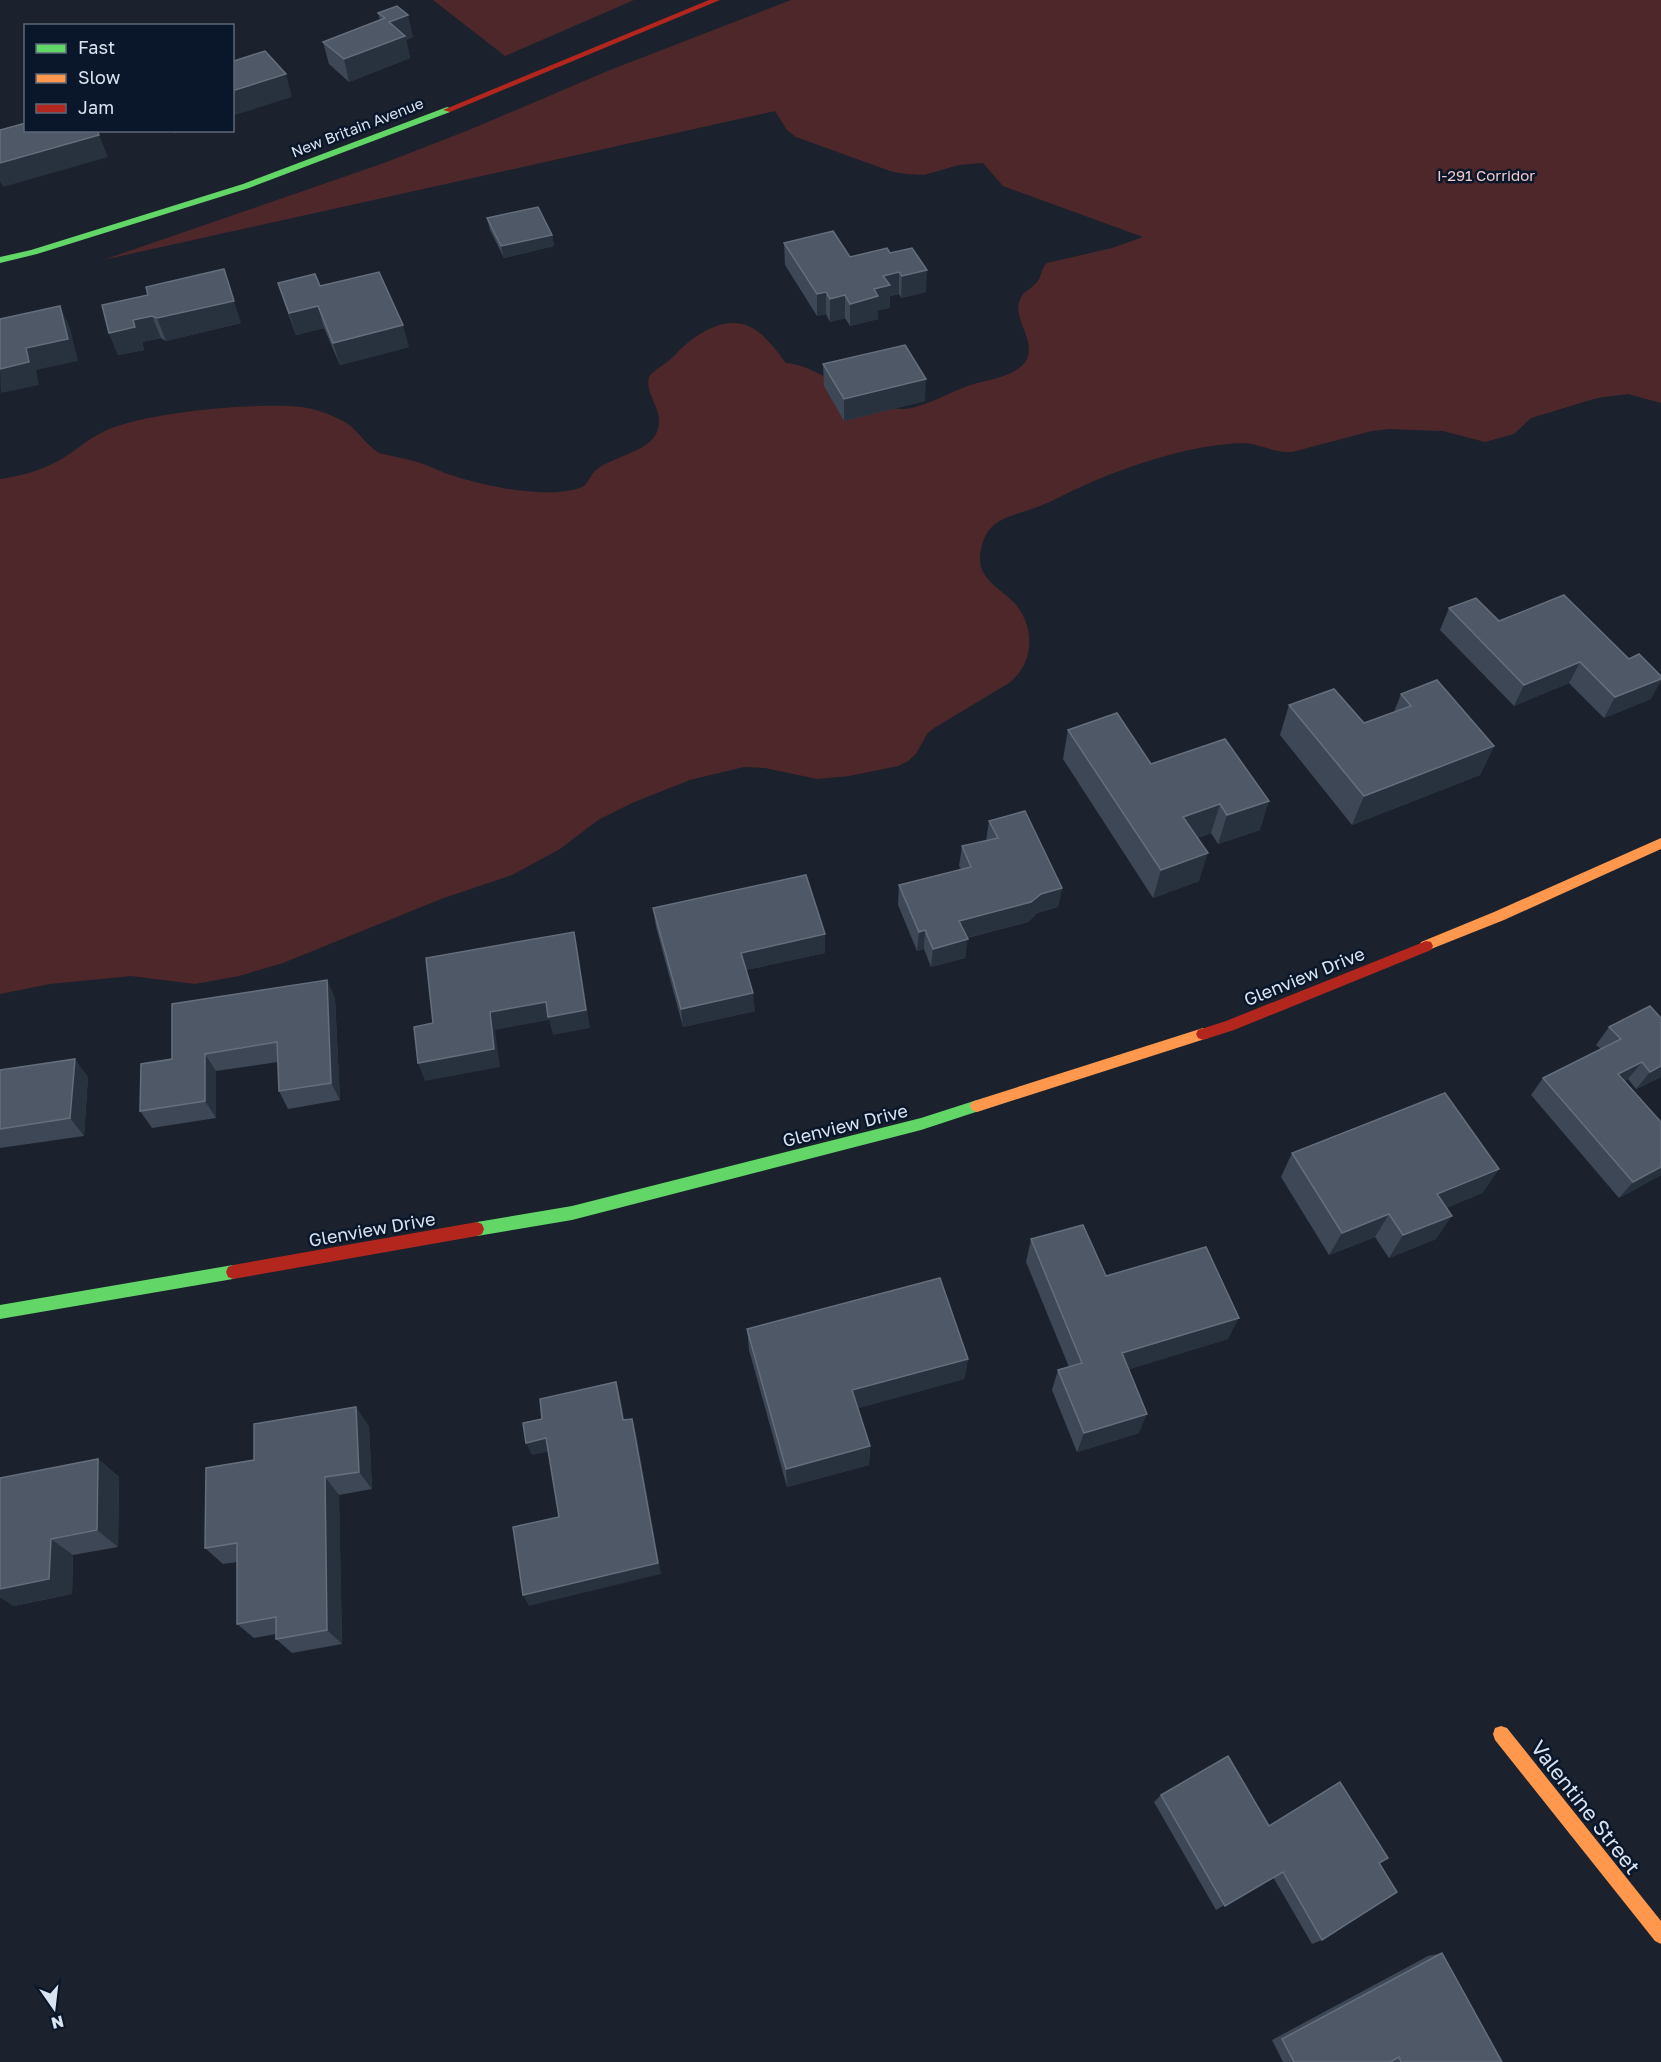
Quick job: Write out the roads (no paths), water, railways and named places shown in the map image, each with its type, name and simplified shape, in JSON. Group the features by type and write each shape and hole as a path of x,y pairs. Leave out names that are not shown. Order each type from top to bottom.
{"street":[{"name":"New Britain Avenue","path":"0,261 246,186 458,106 716,0"},
{"name":"Glenview Drive","path":"0,1312 572,1213 921,1124 1229,1026 1499,916 1661,843"},
{"name":"Valentine Street","path":"1501,1734 1661,1935"}],"park label":[{"name":"I-291 Corridor","path":"1486,175"}]}
